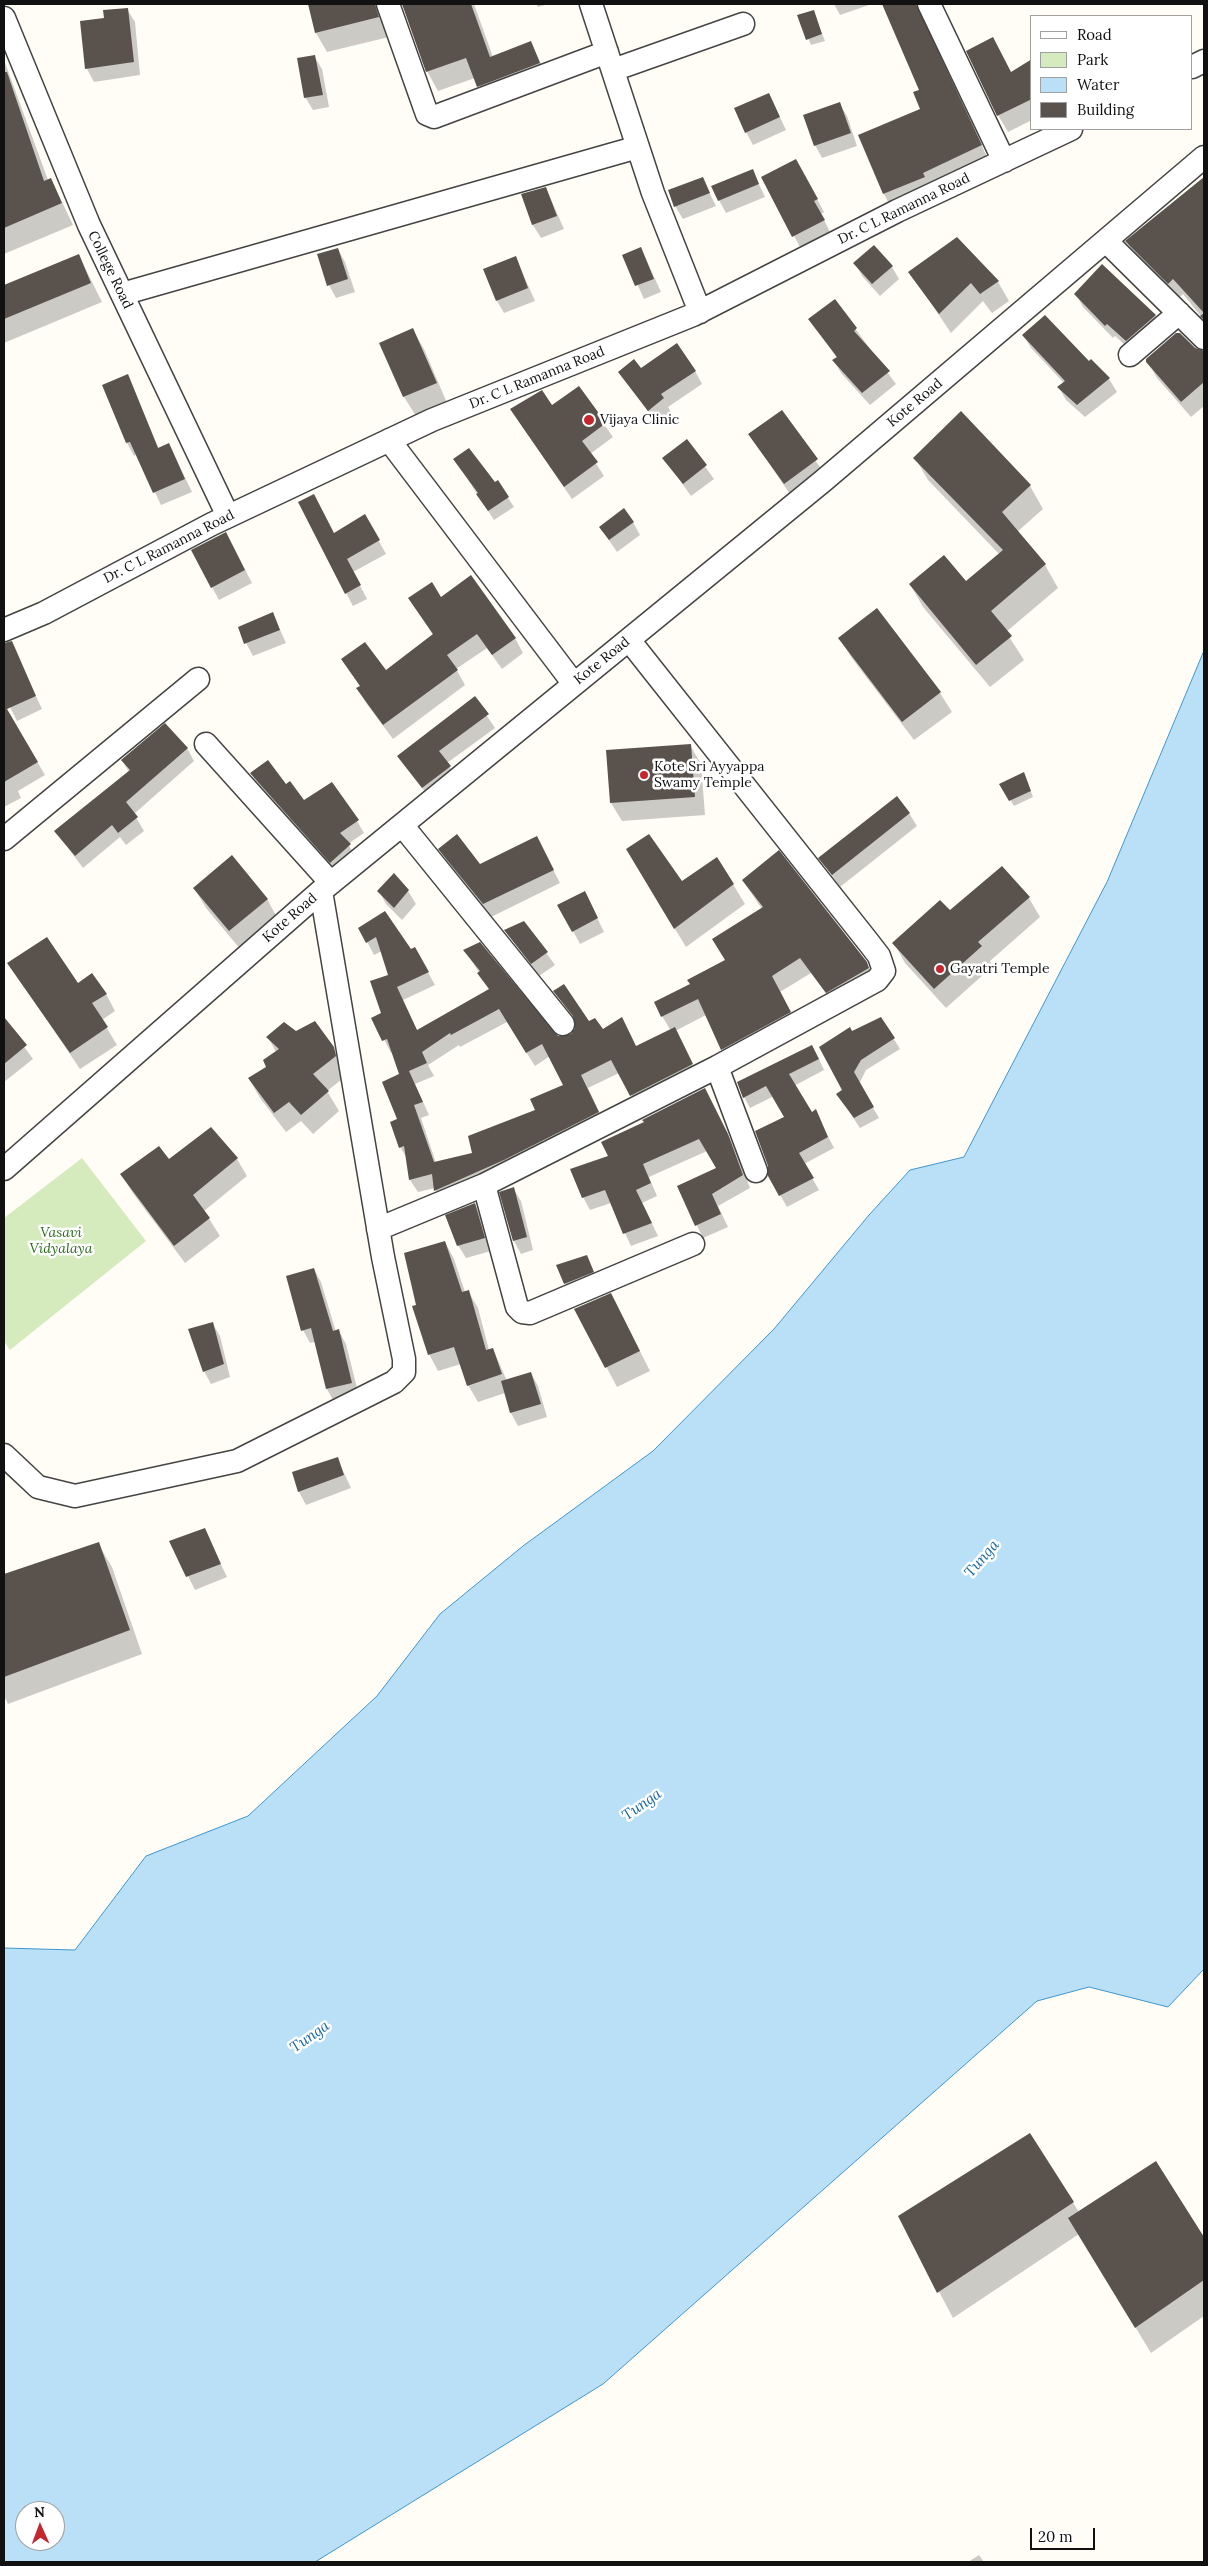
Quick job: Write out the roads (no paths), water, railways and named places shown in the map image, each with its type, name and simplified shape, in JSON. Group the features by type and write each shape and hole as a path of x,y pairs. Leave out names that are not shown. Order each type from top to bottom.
{"street":[{"path":"388,4 427,114 434,117 610,61 743,24"},
{"path":"591,4 653,194 700,312"},
{"path":"929,4 1004,160"},
{"name":"College Road","path":"4,18 89,225 228,516"},
{"path":"1193,66 1204,60"},
{"name":"Dr. C L Ramanna Road","path":"4,630 44,613 228,516 389,440 432,420 700,312 897,211 1069,130"},
{"path":"122,294 638,147"},
{"name":"Kote Road","path":"4,1169 326,887 823,481 1204,157"},
{"path":"1106,241 1204,338"},
{"path":"1130,355 1179,313"},
{"path":"389,440 574,684"},
{"path":"378,1229 484,1185 717,1067 878,980 884,971 879,956 869,943 628,640"},
{"path":"4,839 198,679"},
{"path":"4,1455 38,1487 75,1496 116,1488 236,1461 394,1382 404,1372 404,1359 378,1229 326,887 206,744"},
{"path":"402,825 563,1024"},
{"path":"717,1067 756,1171"},
{"path":"484,1185 517,1307 522,1312 530,1313 694,1244"}],"water":[{"name":"Tunga","path":"1204,651 1204,1969 1168,2007 1089,1987 1037,2001 603,2384 315,2562 4,2562 4,1948 75,1950 146,1856 248,1816 377,1696 440,1614 523,1546 653,1451 774,1329 869,1215 910,1170 964,1157 1107,882"}],"place":[{"name":"Vijaya Clinic","path":"589,420"},
{"name":"Kote Sri Ayyappa Swamy Temple","path":"644,775"},
{"name":"Gayatri Temple","path":"940,969"}],"park label":[{"name":"Vasavi Vidyalaya","path":"61,1242"}]}
